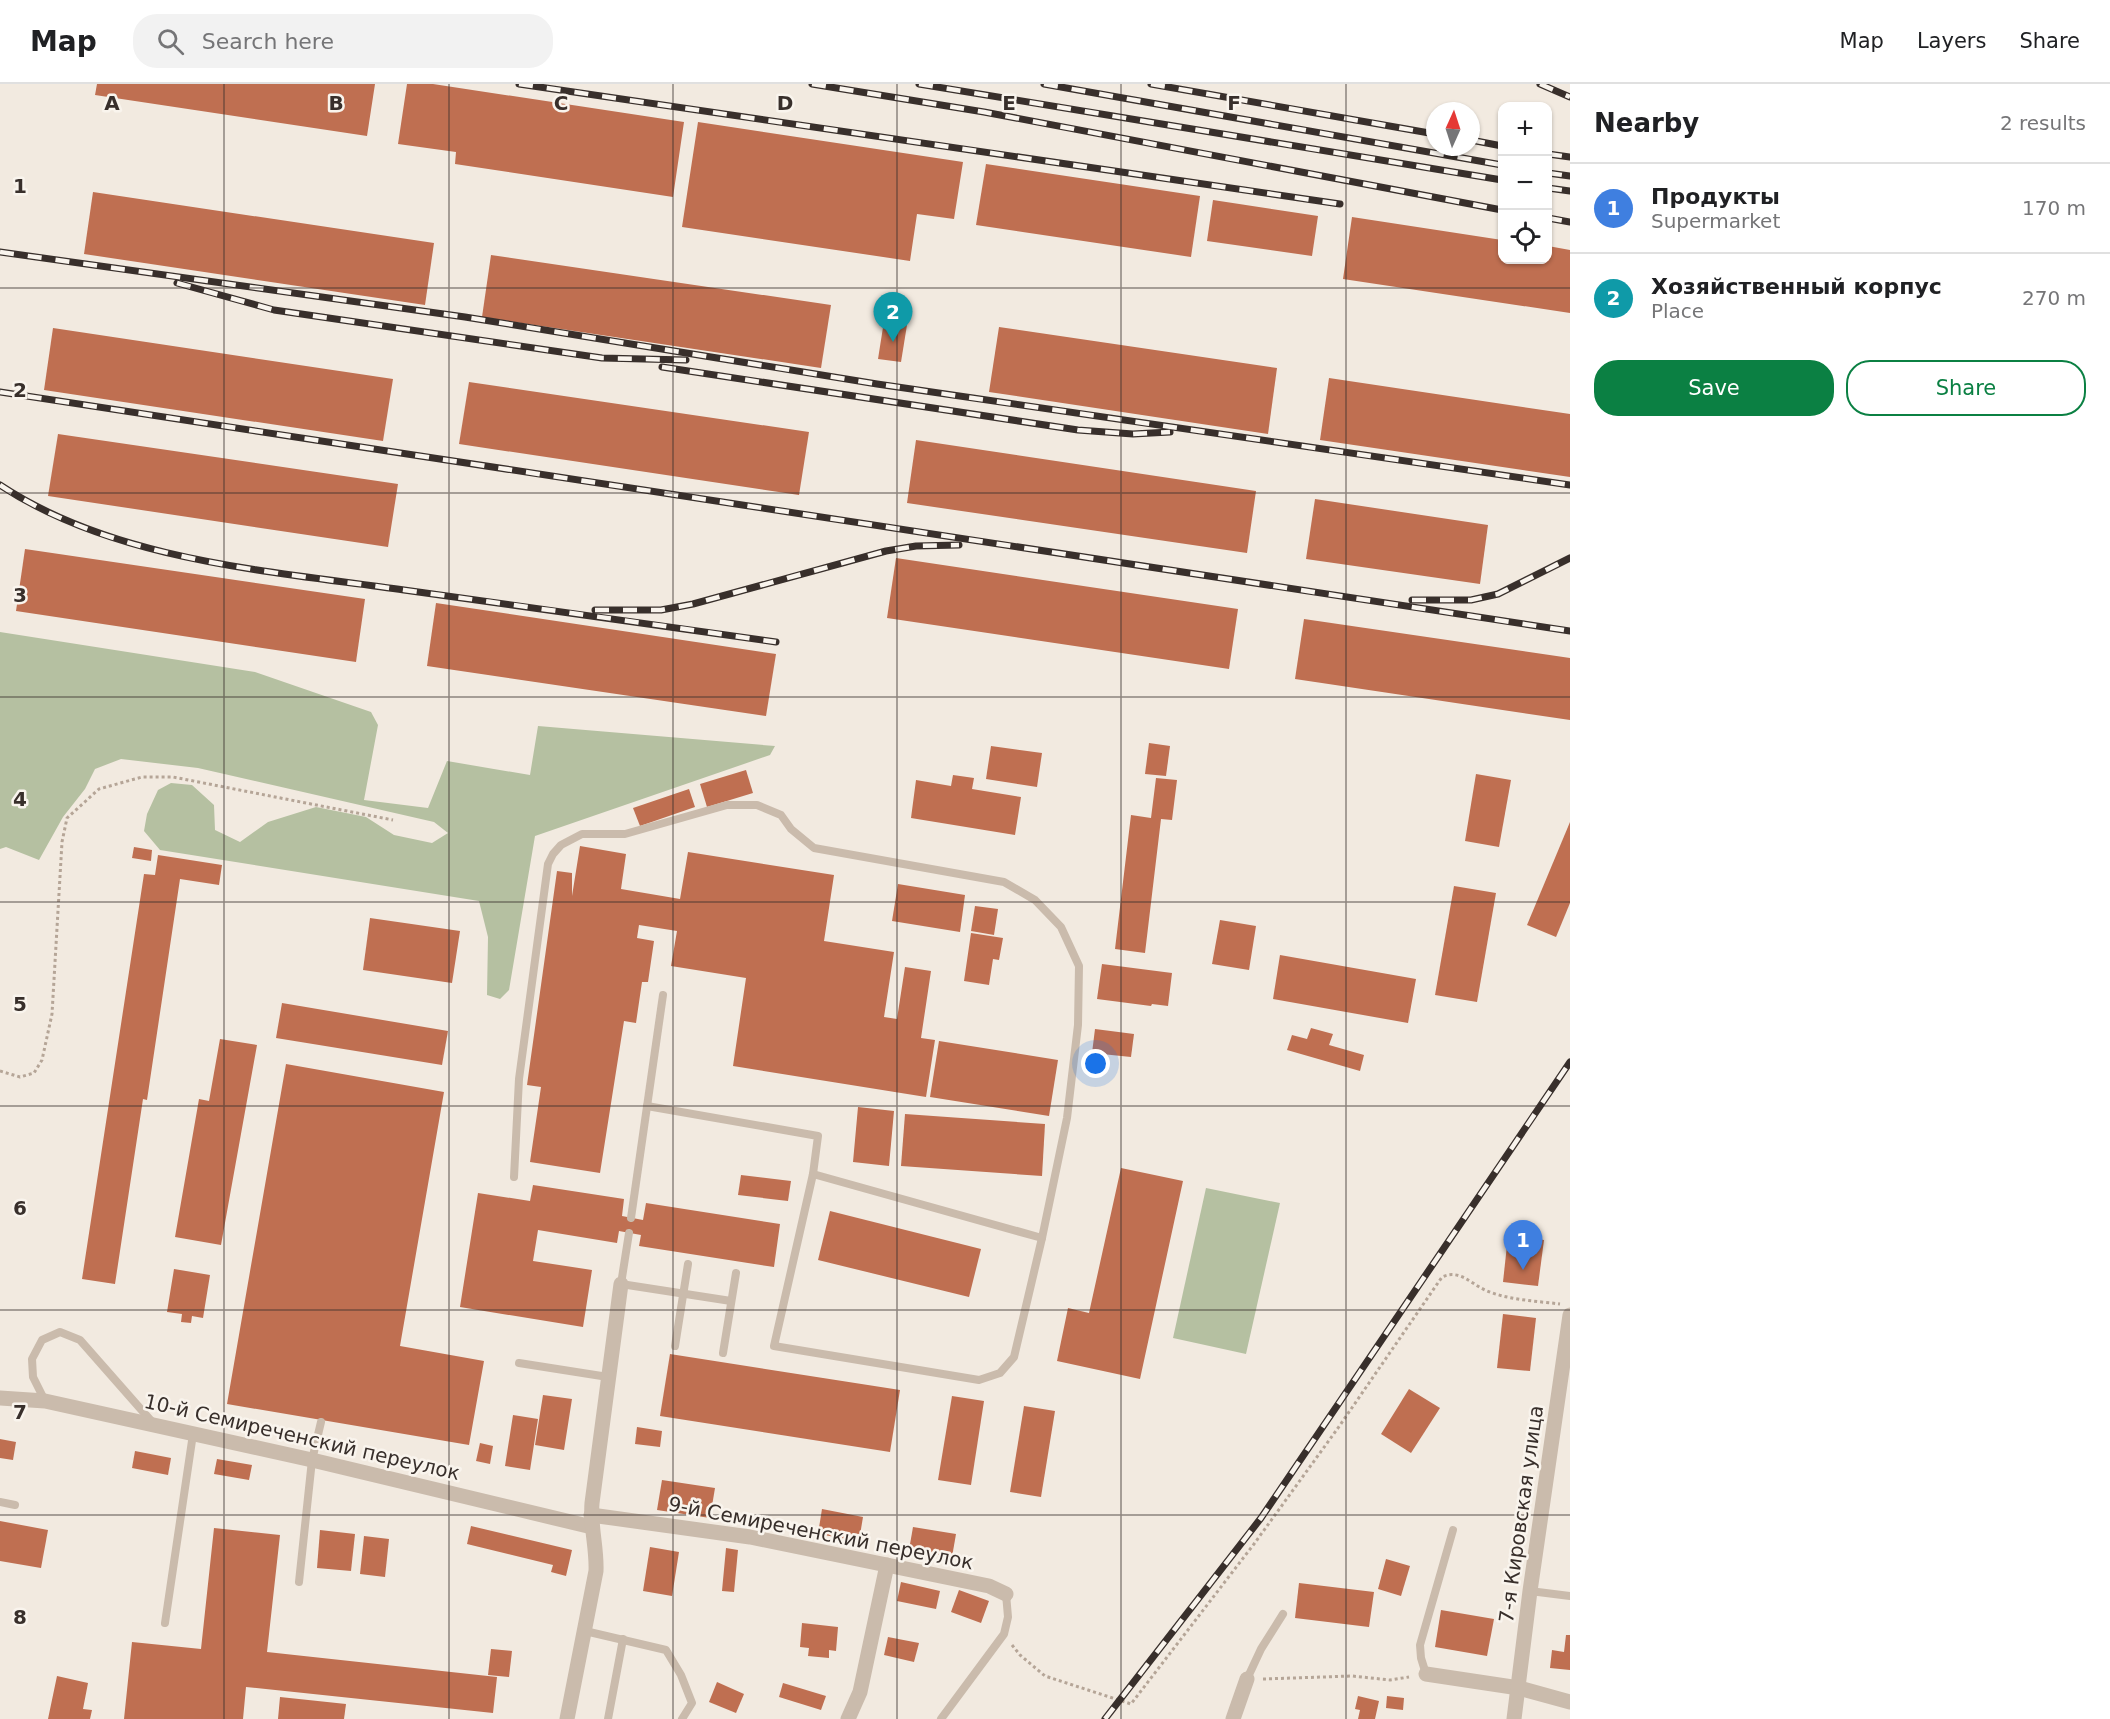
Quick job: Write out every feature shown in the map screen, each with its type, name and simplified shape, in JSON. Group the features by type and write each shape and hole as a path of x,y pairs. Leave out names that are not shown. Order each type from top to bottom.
{"street":[{"path":"567,1719 596,1571 597,1552 592,1521 621,1284"},
{"name":"7-я Кировская улица","path":"1514,1719 1570,1315"},
{"name":"10-й Семиреченский переулок","path":"0,1398 45,1401 592,1521"},
{"name":"9-й Семиреченский переулок","path":"592,1521 750,1537 989,1586 1005,1594"},
{"path":"848,1719 860,1692 887,1565"},
{"path":"1426,1674 1519,1688 1570,1702"},
{"path":"1233,1719 1247,1679"}],"lane":[{"path":"514,1177 519,1079 548,864 561,845 582,834 624,834 727,805 757,805 781,815 791,829 814,848 1004,882 1035,900 1061,927 1079,966 1078,1025 1067,1118 1014,1357 1000,1374 980,1380 774,1346 813,1174 818,1136 647,1106"},
{"path":"631,1218 663,995"},
{"path":"813,1174 1042,1238"},
{"path":"629,1233 621,1284 732,1301"},
{"path":"675,1346 688,1263"},
{"path":"723,1353 736,1273"},
{"path":"45,1401 33,1377 32,1359 42,1340 60,1332 80,1340 155,1425"},
{"path":"519,1363 608,1377"},
{"path":"299,1582 312,1460 321,1422"},
{"path":"165,1623 193,1434"},
{"path":"0,1502 15,1505"},
{"path":"1426,1674 1420,1645 1453,1530"},
{"path":"1530,1591 1570,1596"},
{"path":"941,1719 1004,1634 1008,1617 1005,1594"},
{"path":"1247,1679 1283,1614"},
{"path":"585,1631 666,1650 681,1675 692,1703 682,1719"},
{"path":"608,1719 623,1639"}],"path":[{"path":"0,1071 20,1077 34,1073 42,1060 54,996 62,842 67,818 99,789 142,777 173,777 393,820"},
{"path":"1004,1634 1020,1655 1045,1676 1131,1704 1254,1544 1338,1428 1442,1277 1456,1274 1486,1290 1518,1298 1570,1306"},
{"path":"1247,1679 1352,1676 1390,1680 1426,1674"}],"green space":[{"path":"0,632 255,672 371,712 378,725 364,800 428,808 447,761 530,775 538,726 775,746 770,755 535,836 509,990 500,999 487,995 488,937 479,901 160,850 144,831 147,814 158,790 171,783 192,785 214,805 215,830 240,842 268,822 316,807 366,817 394,835 432,843 448,833 434,822 198,768 121,759 95,769 85,789 63,817 39,860 6,847 0,849"},
{"path":"1206,1188 1280,1203 1246,1354 1173,1338"}],"building":[{"path":"97,84 375,84 367,136 95,95"},
{"path":"407,84 433,84 684,122 673,197 455,164 456,152 398,144"},
{"path":"698,122 963,162 954,219 917,214 910,261 682,227"},
{"path":"986,164 1200,196 1191,257 976,225"},
{"path":"93,192 434,243 425,305 84,254"},
{"path":"1213,200 1318,216 1312,256 1207,241"},
{"path":"1352,217 1498,239 1498,264 1552,264 1552,247 1570,250 1570,313 1343,279"},
{"path":"491,255 831,305 821,368 482,317"},
{"path":"884,321 907,325 901,362 878,359"},
{"path":"999,327 1277,368 1268,434 989,392"},
{"path":"53,328 393,379 383,441 44,390"},
{"path":"1329,378 1570,414 1570,477 1320,440"},
{"path":"469,382 809,432 799,495 459,444"},
{"path":"58,434 398,484 388,547 48,496"},
{"path":"916,440 1256,491 1247,553 907,503"},
{"path":"1315,499 1488,525 1480,584 1306,559"},
{"path":"25,549 365,599 356,662 16,611"},
{"path":"896,558 1238,609 1229,669 887,618"},
{"path":"436,603 776,654 766,716 427,666"},
{"path":"1304,619 1570,658 1570,720 1295,679"},
{"path":"1149,743 1170,746 1166,776 1145,774"},
{"path":"991,746 1042,753 1037,787 986,779"},
{"path":"746,770 753,793 707,807 700,784"},
{"path":"1476,774 1511,780 1499,847 1465,841"},
{"path":"953,775 974,778 972,789 1021,797 1015,835 911,818 916,780 951,786"},
{"path":"1156,778 1177,780 1172,820 1161,819 1145,953 1115,949 1131,815 1151,818"},
{"path":"689,789 695,807 640,826 633,808"},
{"path":"1570,822 1570,903 1556,937 1527,925"},
{"path":"580,846 626,854 621,889 680,899 688,852 834,875 824,941 894,952 884,1017 897,1019 905,967 931,971 921,1038 935,1040 926,1097 733,1066 746,978 671,966 677,931 639,925 637,938 654,941 648,982 642,982 636,1023 624,1021 600,1173 530,1162 541,1087 527,1085 557,871 572,873 572,896"},
{"path":"134,847 152,850 151,861 132,858"},
{"path":"158,855 222,865 219,885 180,879 147,1100 143,1099 115,1284 82,1279 144,874 155,875"},
{"path":"898,884 965,895 960,932 892,921"},
{"path":"1454,886 1496,893 1477,1002 1435,995"},
{"path":"975,906 998,909 994,935 971,931"},
{"path":"370,918 460,931 452,983 363,970"},
{"path":"1220,920 1256,926 1249,970 1212,964"},
{"path":"971,933 1003,938 999,960 993,959 989,985 964,981"},
{"path":"1280,955 1416,979 1408,1023 1273,999"},
{"path":"1102,964 1172,973 1168,1006 1097,999"},
{"path":"282,1003 448,1031 442,1065 276,1038"},
{"path":"1311,1028 1333,1034 1329,1045 1364,1055 1360,1071 1287,1050 1292,1035 1307,1039"},
{"path":"1095,1029 1134,1034 1131,1057 1092,1053"},
{"path":"220,1039 257,1045 221,1245 175,1237 199,1099 209,1101"},
{"path":"939,1041 1058,1060 1049,1116 930,1097"},
{"path":"286,1064 444,1092 400,1346 484,1361 469,1445 227,1404"},
{"path":"858,1107 894,1111 889,1166 853,1162"},
{"path":"905,1114 1045,1124 1042,1176 901,1166"},
{"path":"1121,1168 1183,1181 1140,1379 1057,1361 1068,1308 1089,1313"},
{"path":"741,1175 791,1181 788,1201 738,1195"},
{"path":"533,1185 624,1199 622,1216 643,1220 646,1203 780,1224 774,1267 639,1246 641,1235 619,1231 617,1243 538,1230 533,1261 592,1270 583,1327 460,1307 478,1193 530,1201"},
{"path":"830,1211 981,1249 969,1297 818,1260"},
{"path":"1508,1236 1544,1240 1538,1286 1503,1282"},
{"path":"174,1269 210,1275 203,1318 192,1316 191,1323 181,1322 182,1314 167,1312"},
{"path":"1503,1314 1536,1318 1530,1371 1497,1368"},
{"path":"670,1354 900,1390 890,1452 660,1416"},
{"path":"1409,1389 1440,1408 1411,1453 1381,1434"},
{"path":"543,1395 572,1399 564,1450 535,1445"},
{"path":"952,1396 984,1401 971,1485 938,1480"},
{"path":"1024,1406 1055,1411 1041,1497 1010,1492"},
{"path":"513,1415 538,1419 530,1470 505,1466"},
{"path":"637,1427 662,1431 660,1447 635,1444"},
{"path":"0,1439 16,1442 13,1460 0,1458"},
{"path":"480,1443 493,1446 490,1464 476,1461"},
{"path":"135,1451 171,1458 168,1475 132,1468"},
{"path":"217,1459 252,1465 249,1480 214,1474"},
{"path":"662,1480 715,1488 710,1518 657,1510"},
{"path":"822,1509 863,1517 859,1541 818,1534"},
{"path":"0,1521 48,1530 41,1568 0,1561"},
{"path":"471,1526 572,1550 566,1576 551,1572 553,1565 467,1544"},
{"path":"913,1527 956,1534 952,1557 909,1550"},
{"path":"214,1528 280,1535 267,1652 497,1677 493,1713 246,1687 243,1719 124,1719 132,1642 201,1649"},
{"path":"320,1530 355,1534 351,1571 317,1568"},
{"path":"364,1536 389,1539 385,1577 360,1574"},
{"path":"650,1547 679,1552 672,1596 643,1591"},
{"path":"726,1548 738,1550 734,1592 722,1591"},
{"path":"1386,1559 1410,1566 1401,1596 1378,1589"},
{"path":"901,1582 940,1591 936,1609 897,1601"},
{"path":"1299,1583 1374,1592 1369,1627 1295,1618"},
{"path":"959,1590 989,1601 981,1623 951,1612"},
{"path":"1441,1610 1494,1619 1487,1656 1435,1647"},
{"path":"802,1623 838,1627 836,1651 829,1650 829,1658 808,1656 809,1648 800,1647"},
{"path":"1566,1635 1570,1635 1570,1670 1550,1668 1552,1650 1564,1652"},
{"path":"888,1637 919,1643 914,1662 884,1655"},
{"path":"491,1649 512,1651 509,1677 488,1675"},
{"path":"57,1676 88,1683 83,1709 92,1710 90,1719 48,1719"},
{"path":"717,1682 744,1694 736,1713 709,1702"},
{"path":"783,1683 826,1696 821,1710 779,1697"},
{"path":"1358,1696 1379,1701 1375,1719 1358,1719 1360,1710 1355,1709"},
{"path":"1387,1696 1404,1698 1403,1710 1386,1708"},
{"path":"280,1697 346,1704 344,1719 278,1719"}],"railway":[{"path":"519,84 1340,204"},
{"path":"812,84 984,112 1498,209"},
{"path":"919,84 1498,179"},
{"path":"1044,84 1498,164"},
{"path":"1151,84 1426,132"},
{"path":"1540,84 1570,97"},
{"path":"1480,142 1498,145"},
{"path":"1552,155 1570,157"},
{"path":"1552,174 1570,176"},
{"path":"1552,189 1570,191"},
{"path":"1552,219 1570,222"},
{"path":"0,252 465,317 877,384 1570,485"},
{"path":"177,283 274,310 602,358 686,360"},
{"path":"662,367 1078,430 1133,434 1170,432"},
{"path":"0,392 1570,631"},
{"path":"0,485 45,511 93,531 143,547 195,559 301,576 776,642"},
{"path":"595,610 661,610 693,604 886,551 916,546 959,545"},
{"path":"1412,600 1471,600 1498,594 1570,558"},
{"path":"1105,1719 1261,1518 1570,1062"}],"place":[{"name":"Хозяйственный корпус","path":"893,342"},
{"name":"Продукты","path":"1523,1270"}]}
